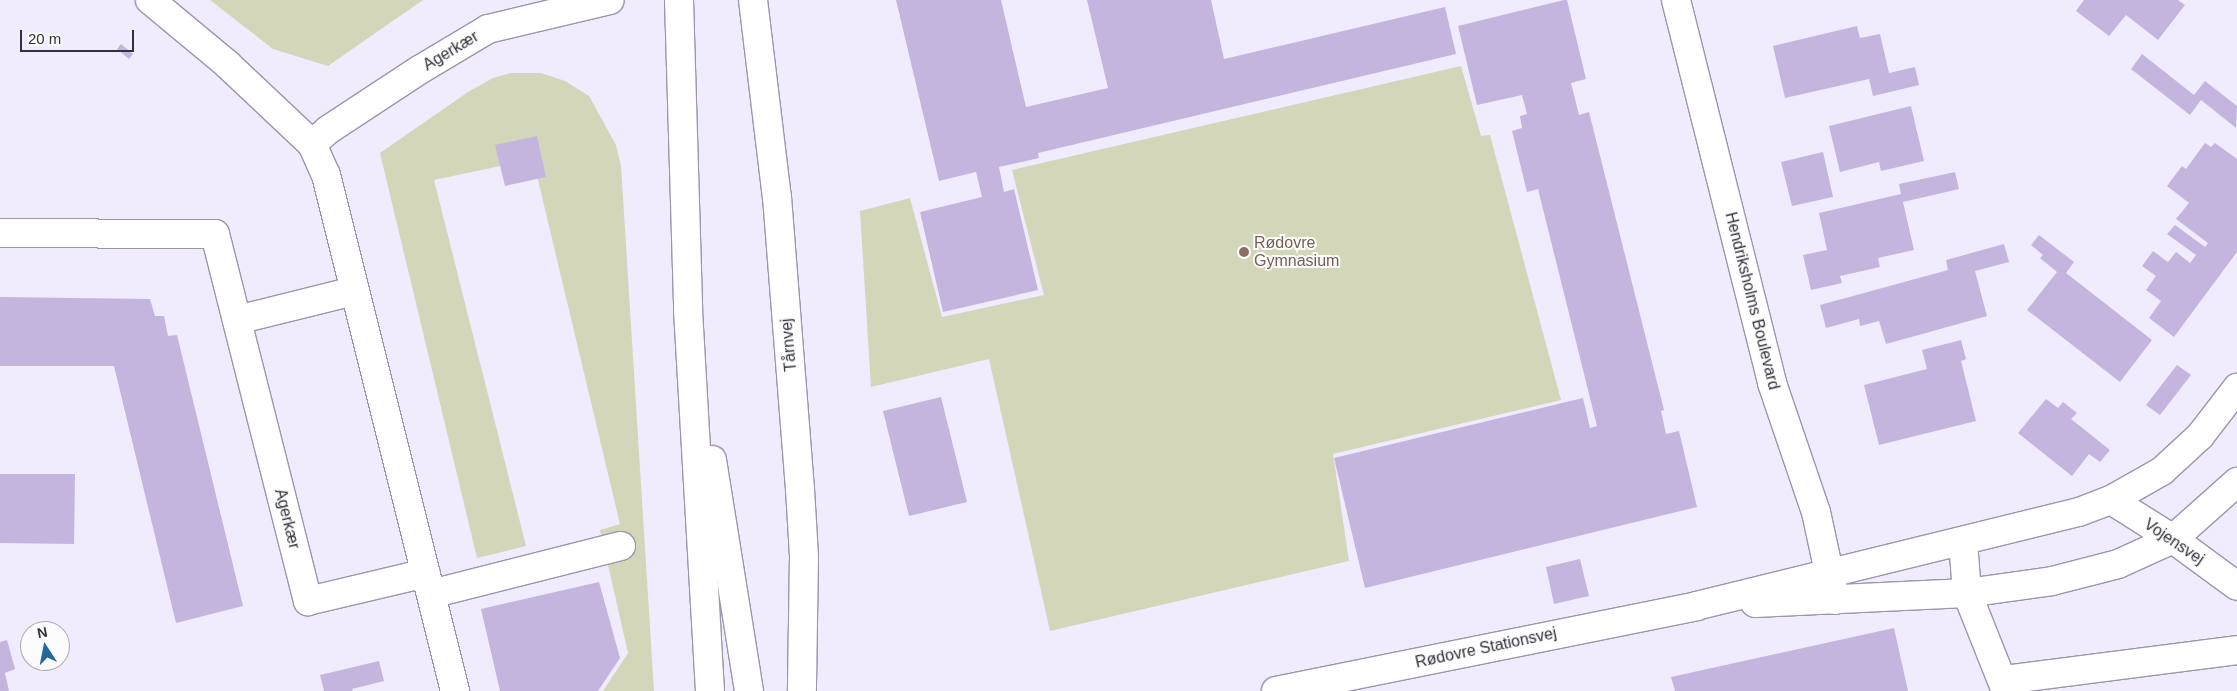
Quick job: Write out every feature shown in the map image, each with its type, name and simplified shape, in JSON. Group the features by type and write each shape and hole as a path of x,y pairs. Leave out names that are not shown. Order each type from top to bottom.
{"street":[{"path":"150,0 227,64 312,144 326,175 455,691"},
{"name":"Agerkær","path":"312,144 328,130 413,74 488,30 610,0"},
{"path":"679,0 688,310 710,691"},
{"name":"Tårnvej","path":"753,0 777,197 800,479 804,557 802,691"},
{"name":"Hendriksholms Boulevard","path":"1676,0 1772,383 1816,512 1835,600"},
{"name":"Agerkær","path":"0,234 215,234 308,601 428,584"},
{"path":"237,320 354,291"},
{"path":"688,310 749,691"},
{"name":"Rødovre Stationsvej","path":"1276,691 1696,606 2080,512 2111,500 2162,471 2200,436 2237,388"},
{"name":"Rødovre Stationsvej","path":"1696,606 1967,593 2052,581 2118,564 2173,539 2237,482"},
{"name":"Vojensvej","path":"2111,500 2173,539 2237,586"},
{"path":"1963,541 1967,593 2004,685 2237,650"},
{"path":"428,584 621,546"}],"green space":[{"path":"210,0 423,0 328,66 273,49"},
{"path":"1461,66 1481,136 1490,135 1561,400 1333,454 1349,561 1050,631 989,359 871,387 860,211 910,198 942,317 1044,295 1012,170"},
{"path":"511,73 541,73 565,81 589,96 616,145 621,166 654,691 603,691 628,653 600,530 620,524 533,159 434,180 526,546 477,558 380,153 468,92 493,78"}],"building":[{"path":"896,0 1001,0 1026,107 1108,88 1087,0 1211,0 1224,59 1445,7 1456,54 1038,153 1039,158 999,167 1004,192 1014,189 1038,290 943,312 920,212 982,197 976,172 939,181"},
{"path":"1567,0 1586,79 1571,83 1579,115 1589,112 1664,410 1661,411 1666,434 1679,431 1697,507 1365,588 1334,458 1583,398 1590,428 1597,426 1538,189 1527,192 1512,131 1522,128 1520,116 1527,114 1522,95 1477,105 1458,26"},
{"path":"2084,0 2178,0 2185,5 2158,40 2126,15 2109,36 2076,11"},
{"path":"1857,26 1860,38 1880,34 1889,73 1915,67 1919,85 1873,96 1869,79 1785,98 1773,46"},
{"path":"121,44 133,54 129,59 117,49"},
{"path":"2142,54 2194,95 2205,81 2237,106 2236,128 2201,100 2190,115 2131,69"},
{"path":"1911,106 1924,161 1881,171 1879,162 1840,172 1829,126"},
{"path":"537,136 546,177 505,186 495,145"},
{"path":"2205,143 2211,147 2215,143 2237,159 2237,252 2174,337 2149,318 2161,301 2146,290 2156,276 2142,266 2153,251 2168,262 2176,252 2190,263 2196,255 2167,234 2175,225 2205,247 2208,243 2176,219 2189,203 2167,186 2182,166 2186,169"},
{"path":"1823,152 1833,197 1792,206 1781,162"},
{"path":"1955,172 1959,189 1903,202 1914,250 1878,258 1880,267 1840,276 1842,283 1811,290 1803,255 1827,250 1819,213 1901,194 1899,184"},
{"path":"2039,235 2074,262 2066,273 2152,340 2120,382 2027,310 2057,272 2040,258 2043,255 2031,245"},
{"path":"2004,244 2009,262 1975,271 1987,316 1886,344 1879,321 1860,326 1859,319 1826,328 1820,305 1948,270 1946,260"},
{"path":"0,297 150,299 155,316 164,316 168,336 177,335 243,606 176,623 114,366 0,366"},
{"path":"1961,340 1966,359 1961,361 1976,421 1879,445 1864,385 1927,369 1922,350"},
{"path":"2177,365 2191,375 2160,415 2146,405"},
{"path":"941,397 967,502 909,516 883,411"},
{"path":"2046,399 2058,408 2063,402 2077,413 2071,419 2110,450 2100,462 2089,454 2072,476 2018,433"},
{"path":"0,474 75,474 74,544 0,543"},
{"path":"1580,559 1589,596 1554,604 1546,567"},
{"path":"599,582 620,658 598,691 500,691 481,609"},
{"path":"1894,628 1908,691 1675,691 1671,677"},
{"path":"7,640 15,669 5,673 9,691 0,691 0,642"},
{"path":"379,661 384,681 352,689 353,691 324,691 320,675"}],"place":[{"name":"Rødovre Gymnasium","path":"1244,252"}]}
